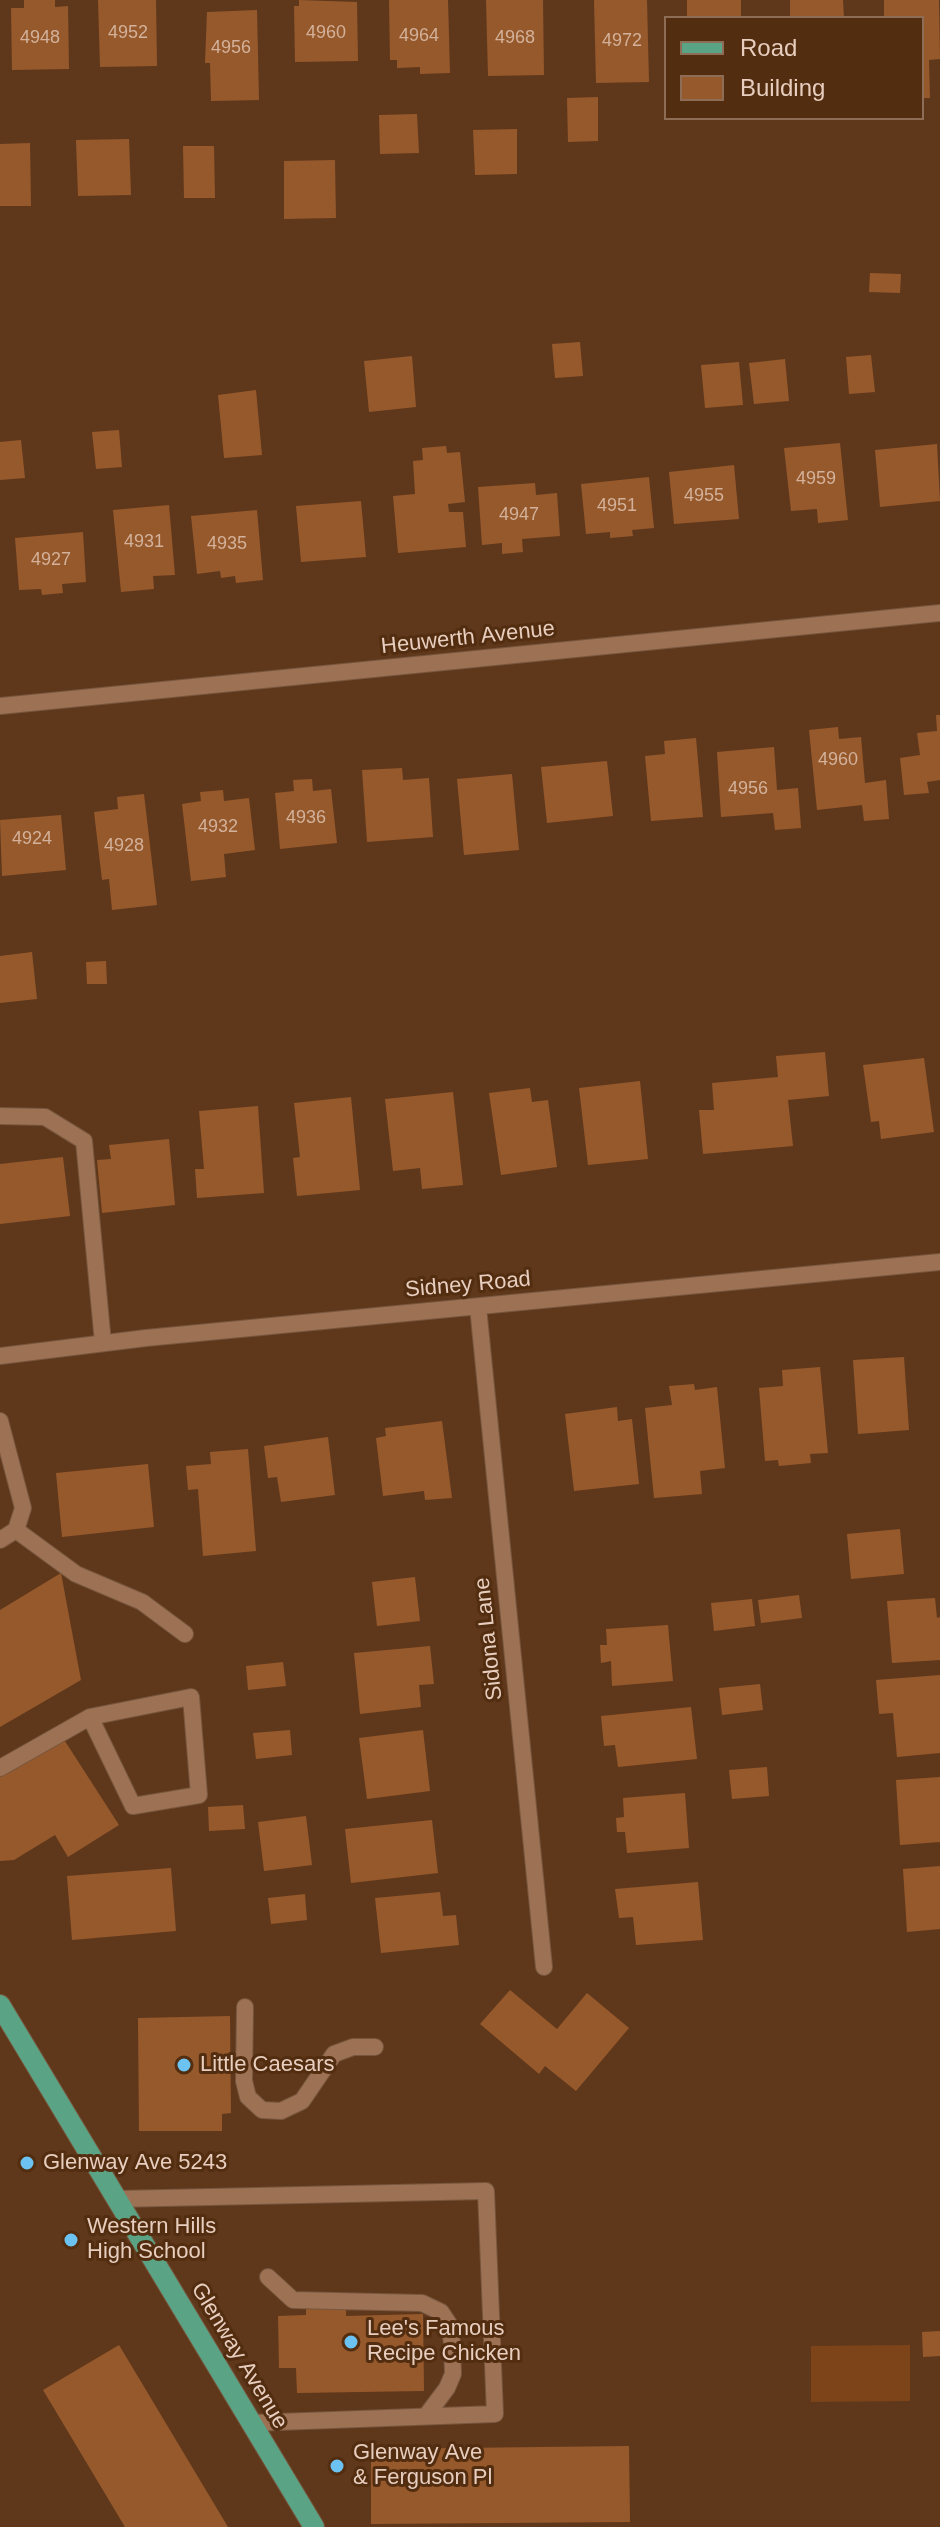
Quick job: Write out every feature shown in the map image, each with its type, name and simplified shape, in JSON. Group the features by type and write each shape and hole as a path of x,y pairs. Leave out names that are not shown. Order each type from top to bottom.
{"main road":[{"name":"Glenway Avenue","path":"0,2005 314,2527"}],"street":[{"name":"Heuwerth Avenue","path":"0,706 940,613"},
{"path":"0,1116 45,1117 84,1141 103,1343"},
{"name":"Sidney Road","path":"0,1356 103,1343 940,1262"},
{"name":"Sidona Lane","path":"478,1307 544,1967"},
{"path":"0,1540 16,1530 23,1508 1,1432"},
{"path":"16,1530 76,1574 142,1602 185,1634"},
{"path":"0,1768 90,1717 191,1697 199,1795 133,1806 90,1717"},
{"path":"245,2007 244,2081 248,2097 262,2110 281,2111 302,2101 334,2054 353,2047 375,2047"},
{"path":"117,2199 486,2191 495,2414 251,2423"},
{"path":"268,2277 293,2300 422,2303 441,2312 449,2324 453,2374 447,2388 426,2416"}],"shaded area":[{"path":"910,2345 910,2401 811,2402 811,2346"}],"building":[{"path":"24,0 55,0 55,7 68,6 69,69 12,70 11,8 24,8"},
{"path":"98,0 156,0 157,66 100,67"},
{"path":"299,0 357,2 358,61 295,62 294,6 299,6"},
{"path":"389,0 448,0 450,73 420,74 420,67 397,68 397,60 390,60"},
{"path":"486,0 543,0 544,75 488,76"},
{"path":"594,0 647,0 649,82 596,83"},
{"path":"687,0 741,0 741,16 687,16"},
{"path":"790,0 843,0 844,16 790,16"},
{"path":"884,0 939,0 940,59 929,60 930,98 924,98 924,16 884,16"},
{"path":"257,10 259,100 211,101 210,63 205,63 207,12"},
{"path":"598,97 598,141 568,142 567,98"},
{"path":"417,114 419,153 380,154 379,115"},
{"path":"517,129 517,174 475,175 473,130"},
{"path":"129,139 131,195 78,196 76,140"},
{"path":"30,143 31,206 0,206 0,144"},
{"path":"183,146 214,146 215,198 184,198"},
{"path":"335,160 336,218 284,219 284,161"},
{"path":"870,273 901,274 900,293 869,292"},
{"path":"580,342 583,376 555,378 552,344"},
{"path":"871,355 875,392 849,394 846,357"},
{"path":"412,356 416,407 369,412 364,361"},
{"path":"785,359 789,401 754,404 749,363"},
{"path":"739,362 743,405 705,408 701,365"},
{"path":"256,390 262,455 224,458 218,395"},
{"path":"119,430 122,467 96,469 92,432"},
{"path":"21,440 25,478 0,480 0,442"},
{"path":"840,443 848,520 818,523 817,509 791,511 784,448"},
{"path":"937,444 940,501 880,507 875,450"},
{"path":"446,446 447,453 460,452 465,502 448,504 449,512 463,512 466,547 398,553 393,496 415,494 413,461 423,460 422,448"},
{"path":"734,465 739,519 674,524 669,472"},
{"path":"649,477 654,528 632,530 633,536 610,538 610,532 586,534 581,484"},
{"path":"535,483 536,495 557,493 560,536 522,539 523,552 502,554 502,543 482,545 478,487"},
{"path":"361,501 366,557 301,562 296,506"},
{"path":"169,505 175,575 153,576 154,589 121,592 113,510"},
{"path":"257,510 263,580 236,583 235,576 221,578 220,571 197,574 191,516"},
{"path":"83,532 86,582 62,584 63,593 42,595 41,589 19,590 15,538"},
{"path":"936,715 940,715 940,780 927,782 929,793 904,795 900,758 920,755 917,733 937,731"},
{"path":"838,727 839,739 861,737 865,783 886,780 889,819 864,821 862,805 817,810 809,730"},
{"path":"696,738 703,817 651,821 645,756 665,754 664,741"},
{"path":"774,747 777,790 798,788 801,828 775,830 773,813 721,817 717,752"},
{"path":"607,761 613,816 547,823 541,767"},
{"path":"402,768 403,780 429,778 433,837 367,842 362,770"},
{"path":"512,774 519,850 464,855 457,779"},
{"path":"312,779 313,791 331,789 337,843 280,849 275,793 294,791 293,780"},
{"path":"223,790 224,801 249,798 255,850 224,854 226,877 191,881 182,804 201,801 200,792"},
{"path":"144,794 157,905 112,910 109,879 102,880 94,812 118,809 117,797"},
{"path":"61,815 66,870 2,876 0,820"},
{"path":"32,952 37,999 0,1003 0,956"},
{"path":"106,961 107,984 87,984 86,962"},
{"path":"825,1052 829,1096 788,1100 793,1146 703,1154 699,1110 714,1110 712,1083 778,1077 776,1056"},
{"path":"924,1058 934,1132 881,1139 879,1121 871,1122 863,1065"},
{"path":"640,1081 648,1159 588,1165 579,1088"},
{"path":"530,1088 532,1102 548,1100 557,1167 501,1175 489,1093"},
{"path":"453,1092 463,1185 422,1189 420,1168 393,1171 385,1099"},
{"path":"351,1097 360,1190 297,1196 293,1158 300,1157 294,1103"},
{"path":"258,1106 264,1193 197,1198 195,1169 204,1169 199,1111"},
{"path":"169,1139 175,1205 102,1213 97,1160 111,1159 109,1145"},
{"path":"63,1157 70,1216 0,1224 0,1164"},
{"path":"904,1357 909,1430 858,1434 853,1360"},
{"path":"820,1367 828,1453 810,1454 811,1463 779,1466 778,1460 765,1461 759,1388 783,1386 782,1370"},
{"path":"694,1384 695,1390 717,1387 725,1468 700,1471 702,1494 654,1498 645,1408 672,1405 669,1386"},
{"path":"617,1407 618,1421 632,1419 639,1484 574,1491 565,1414"},
{"path":"442,1421 452,1498 425,1500 424,1491 383,1496 376,1438 386,1436 385,1428"},
{"path":"328,1437 335,1495 281,1502 277,1477 268,1478 264,1446"},
{"path":"248,1449 256,1551 203,1556 198,1489 188,1490 186,1466 211,1464 210,1452"},
{"path":"148,1464 154,1527 62,1537 56,1473"},
{"path":"900,1529 904,1574 851,1579 847,1534"},
{"path":"61,1573 81,1680 0,1727 0,1610"},
{"path":"415,1577 420,1621 377,1626 372,1582"},
{"path":"799,1595 802,1618 761,1623 758,1600"},
{"path":"935,1598 937,1618 940,1617 940,1660 892,1663 887,1601"},
{"path":"752,1599 755,1626 714,1631 711,1603"},
{"path":"668,1625 673,1681 612,1686 611,1661 601,1663 600,1645 607,1645 606,1629"},
{"path":"430,1646 434,1684 419,1685 421,1707 360,1714 354,1653"},
{"path":"283,1662 286,1686 248,1690 246,1666"},
{"path":"940,1675 940,1753 897,1757 893,1713 879,1714 876,1680"},
{"path":"760,1684 763,1710 722,1715 719,1688"},
{"path":"691,1707 697,1759 618,1767 615,1745 604,1746 601,1716"},
{"path":"290,1730 292,1755 256,1759 253,1733"},
{"path":"423,1730 430,1791 367,1799 359,1738"},
{"path":"63,1738 119,1825 68,1857 55,1835 14,1860 0,1861 0,1777"},
{"path":"767,1767 769,1796 732,1799 729,1770"},
{"path":"940,1777 940,1842 900,1845 896,1780"},
{"path":"685,1793 689,1848 627,1853 625,1832 617,1832 616,1818 624,1817 623,1798"},
{"path":"243,1805 245,1829 209,1831 208,1807"},
{"path":"306,1816 312,1865 264,1871 258,1822"},
{"path":"432,1820 438,1873 351,1883 345,1829"},
{"path":"940,1866 940,1929 907,1932 903,1869"},
{"path":"171,1868 176,1931 72,1940 67,1876"},
{"path":"698,1882 703,1940 636,1945 633,1917 619,1918 615,1889"},
{"path":"440,1892 443,1916 456,1915 459,1945 381,1953 375,1898"},
{"path":"305,1894 307,1920 271,1924 268,1898"},
{"path":"510,1990 557,2029 587,1993 629,2028 576,2091 545,2066 539,2074 480,2024"},
{"name":"Little Caesars","path":"230,2016 231,2113 222,2114 222,2131 139,2131 138,2018"},
{"name":"Lee's Famous Recipe Chicken","path":"306,2307 346,2307 346,2316 423,2314 424,2391 297,2393 296,2368 279,2368 278,2316 306,2315"},
{"path":"940,2331 940,2356 923,2357 922,2332"},
{"path":"119,2345 228,2527 125,2527 43,2390"},
{"path":"629,2446 630,2522 371,2524 371,2449"}],"place":[{"name":"Little Caesars","path":"184,2065"},
{"name":"Glenway Ave 5243","path":"27,2163"},
{"name":"Western Hills High School","path":"71,2240"},
{"name":"Lee's Famous Recipe Chicken","path":"351,2342"},
{"name":"Glenway Ave & Ferguson Pl","path":"337,2466"}]}
